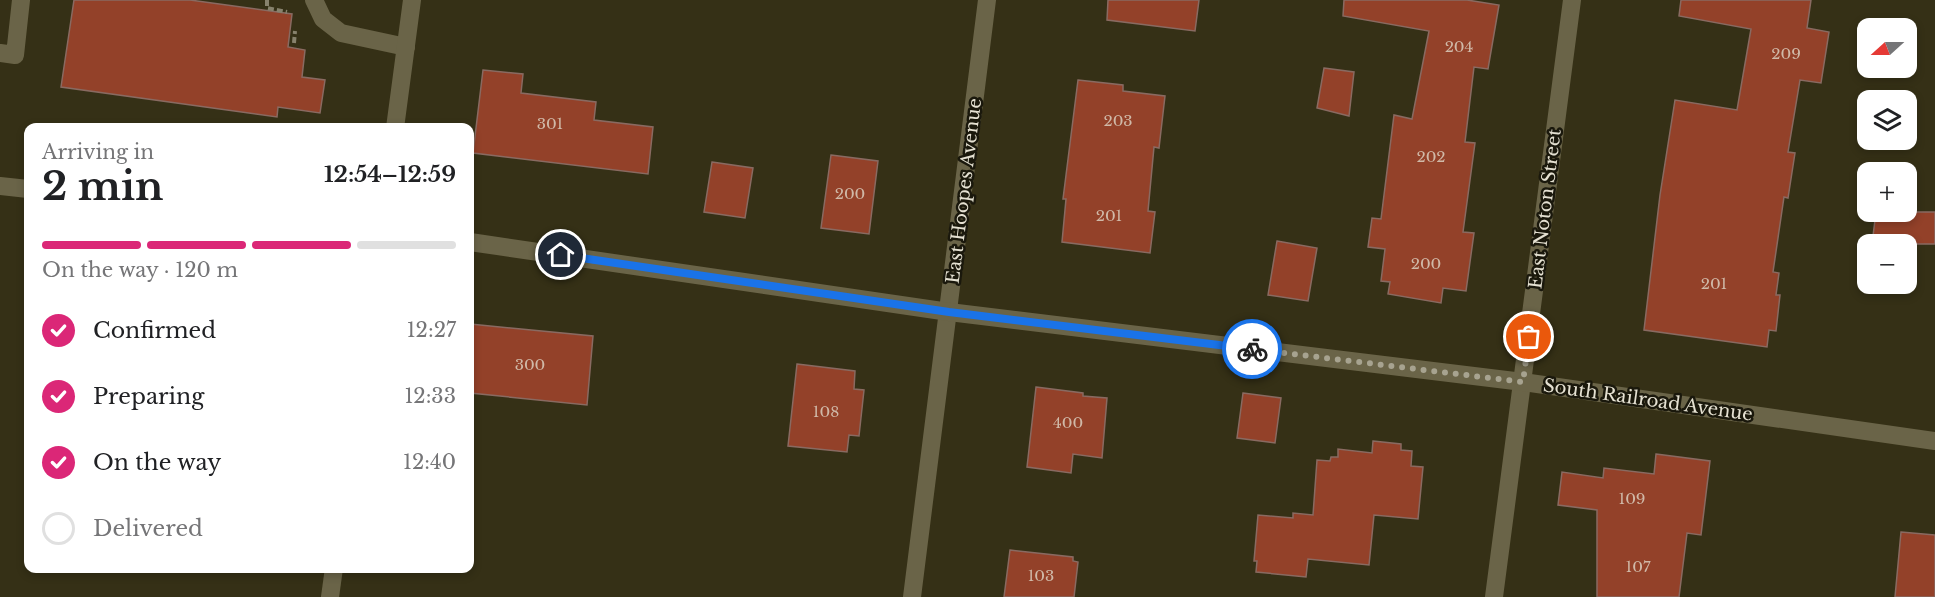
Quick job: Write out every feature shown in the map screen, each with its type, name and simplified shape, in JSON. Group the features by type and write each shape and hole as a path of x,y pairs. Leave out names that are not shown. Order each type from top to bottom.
{"street":[{"path":"0,53 15,55 21,0"},
{"path":"314,0 323,19 341,33 406,47"},
{"path":"396,123 412,0"},
{"name":"East Hoopes Avenue","path":"912,597 987,0"},
{"name":"East Noton Street","path":"1494,597 1572,0"},
{"path":"0,186 24,189"},
{"name":"South Railroad Avenue","path":"474,243 949,312 1523,382 1935,441"},
{"path":"330,597 333,573"}],"path":[{"path":"267,0 267,8 298,14"},
{"path":"294,43 297,23"}],"building":[{"path":"74,0 190,0 292,14 288,47 305,50 302,77 325,80 320,113 278,107 277,117 61,87"},
{"path":"1108,0 1199,0 1195,31 1107,20"},
{"path":"1344,0 1467,0 1499,5 1488,69 1474,67 1465,142 1475,143 1463,232 1474,233 1466,291 1443,288 1441,303 1388,294 1390,282 1381,281 1385,249 1368,247 1372,218 1381,219 1394,115 1412,119 1429,31 1343,16"},
{"path":"1681,0 1811,0 1807,28 1829,32 1821,83 1800,80 1788,152 1795,153 1788,198 1784,197 1773,272 1779,273 1776,295 1780,295 1776,331 1769,330 1767,347 1644,330 1660,195 1675,100 1737,110 1751,29 1679,16"},
{"path":"1324,68 1354,72 1349,116 1317,108"},
{"path":"483,70 523,74 521,93 596,102 594,120 653,127 648,174 474,153"},
{"path":"1078,80 1123,85 1123,91 1165,96 1159,148 1154,147 1148,211 1155,212 1150,253 1062,242 1066,199 1063,199"},
{"path":"831,155 878,161 869,234 821,228"},
{"path":"712,162 753,168 745,218 704,212"},
{"path":"1917,212 1935,212 1935,244 1917,244 1917,234 1873,234 1875,222 1917,222"},
{"path":"1277,241 1317,248 1308,301 1268,295"},
{"path":"474,324 593,336 587,405 474,393"},
{"path":"797,364 855,371 854,389 864,390 859,436 849,435 847,452 788,446"},
{"path":"1036,387 1107,398 1102,458 1073,454 1071,473 1027,467"},
{"path":"1243,393 1281,398 1275,443 1237,438"},
{"path":"1373,441 1401,444 1401,450 1412,451 1411,466 1423,467 1418,519 1374,515 1369,565 1308,559 1306,577 1256,572 1257,561 1254,561 1258,515 1293,518 1293,513 1313,515 1317,460 1330,461 1331,457 1338,457 1338,449 1372,453"},
{"path":"1656,454 1710,461 1701,535 1687,533 1679,597 1597,597 1597,510 1558,505 1562,472 1603,478 1604,468 1654,474"},
{"path":"1901,532 1935,535 1935,597 1895,597"},
{"path":"1010,550 1073,557 1073,561 1078,562 1074,597 1004,597"}],"way so far":[{"path":"1252,349 1523,382 1529,337"}],"route":[{"path":"561,255 949,312 1252,349"}]}
